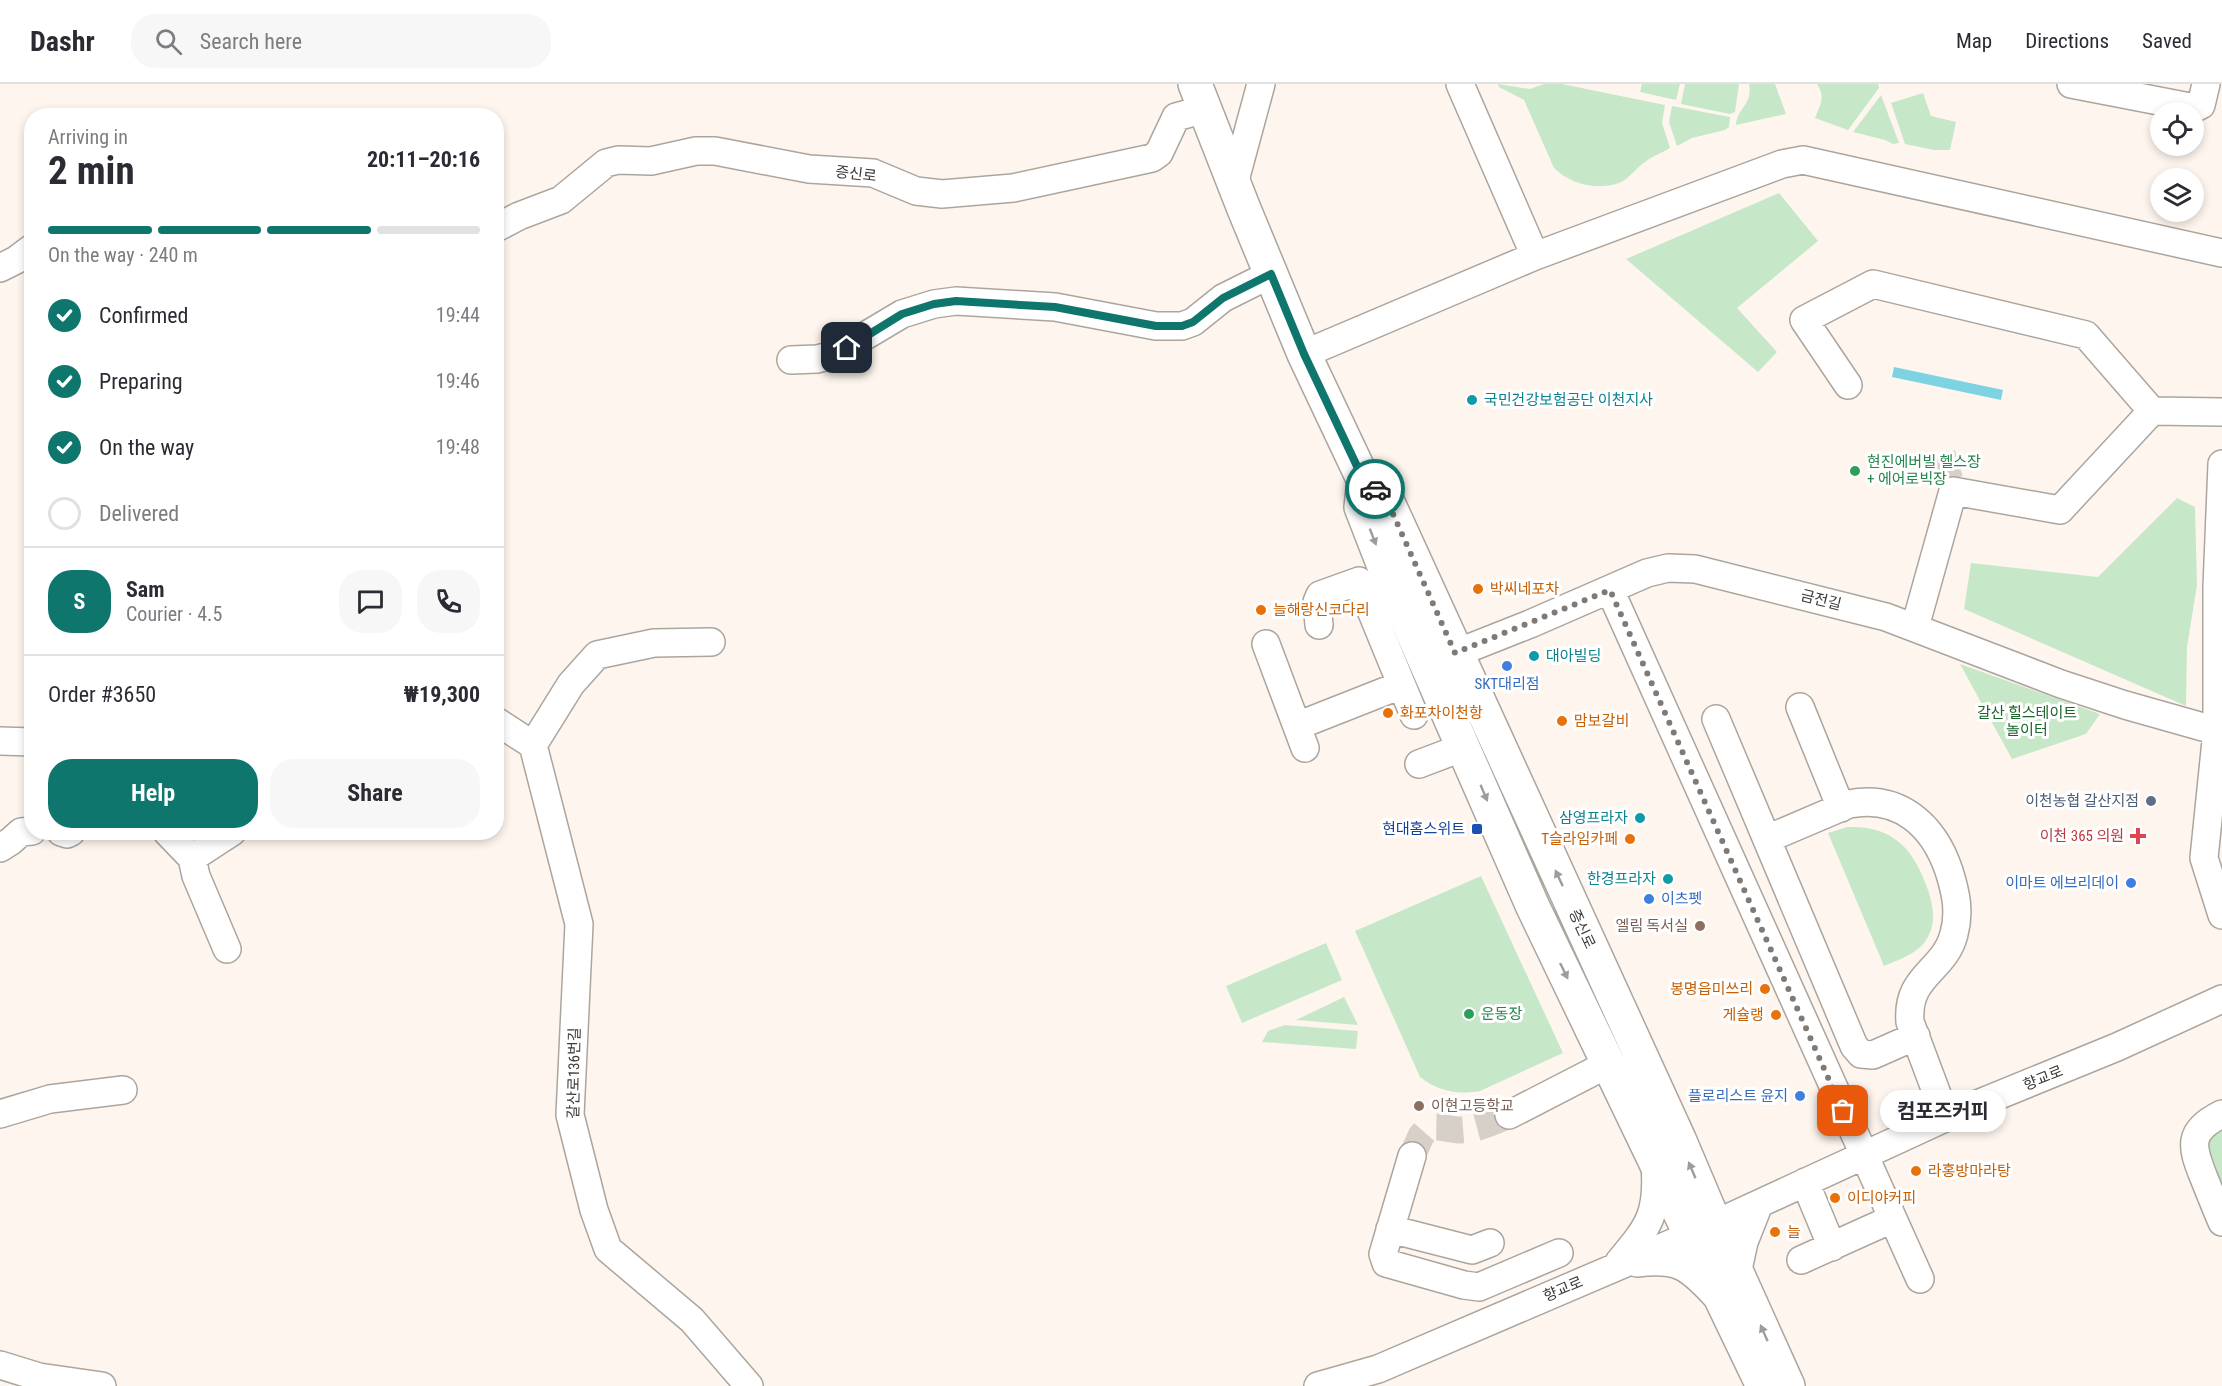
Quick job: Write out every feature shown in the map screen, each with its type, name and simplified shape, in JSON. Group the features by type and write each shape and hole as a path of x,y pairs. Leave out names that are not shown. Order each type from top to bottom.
{"main road":[{"name":"증신로","path":"1200,96 1304,354 1364,481 1385,496 1421,651 1533,907 1655,1161 1737,1274 1788,1386"},
{"name":"증신로","path":"1364,481 1361,507 1373,577 1421,651 1679,1139 1725,1306 1763,1386"}],"street":[{"path":"1234,184 1261,84"},
{"path":"1460,84 1535,256"},
{"path":"2071,84 2195,108 2201,105 2206,84"},
{"name":"증신로","path":"504,224 561,201 611,161 651,161 696,151 716,151 809,169 873,173 916,191 931,194 1013,188 1152,158 1159,153 1176,117 1200,96"},
{"path":"1304,354 1535,256 1782,164 1803,160 2222,253"},
{"path":"0,268 8,266 24,254"},
{"path":"791,360 817,359 833,355 902,314 934,304 956,301 1055,307 1156,326 1182,326 1193,322 1223,298 1271,274"},
{"path":"1848,385 1804,320 1874,284 2086,335 2152,411"},
{"path":"1915,627 1953,491 2060,510 2152,411 2222,412"},
{"path":"2222,464 2217,587 2217,732 2204,858 2222,915"},
{"name":"금전길","path":"1421,651 1610,590 1647,573 1668,568 1695,569 1886,617 2061,684 2217,732"},
{"path":"1319,625 1317,602 1320,595 1373,577"},
{"path":"1610,590 1920,1279"},
{"path":"504,726 533,745 571,684 597,655 654,643 711,642"},
{"path":"1266,644 1301,737 1401,685 1421,651"},
{"path":"1401,685 1414,715"},
{"path":"1800,707 1841,808"},
{"path":"1716,719 1857,1051 1866,1056 1873,1055 1916,1036"},
{"path":"0,741 24,742"},
{"name":"갈산로136번길","path":"533,745 579,924 570,1115 594,1210 608,1249 692,1320 749,1386"},
{"path":"1419,764 1464,747"},
{"path":"1767,839 1841,808 1863,802 1878,802 1906,812 1925,828 1942,852 1956,891 1958,907 1953,938 1945,954 1922,979 1911,999 1910,1022 1946,1118"},
{"path":"0,848 24,832"},
{"path":"175,840 192,858 196,876 227,949"},
{"path":"192,858 220,840"},
{"name":"향교로","path":"1318,1386 1378,1368 1703,1230 1946,1118 2117,1047 2222,999"},
{"path":"1509,1115 1608,1064"},
{"path":"0,1114 50,1099 123,1090"},
{"path":"2222,1114 2205,1123 2198,1131 2193,1149 2222,1222"},
{"path":"1412,1156 1383,1254 1386,1263 1464,1285 1479,1287 1558,1253"},
{"path":"1615,1266 1651,1220 1657,1189 1655,1161"},
{"path":"1805,1182 1832,1246"},
{"path":"1737,1274 1744,1242 1759,1204"},
{"path":"1801,1260 1892,1219"},
{"path":"1390,1229 1472,1250 1490,1243"},
{"path":"1615,1266 1653,1261 1679,1265 1695,1274 1725,1306"},
{"path":"1479,1287 1492,1319"},
{"path":"0,1365 39,1377 102,1386"}],"green space":[{"path":"1498,84 1530,89 1544,84 1562,84 1665,105 1662,123 1670,148 1642,164 1619,183 1593,186 1576,182 1560,174 1554,168 1524,100 1499,87"},
{"path":"1642,84 1680,84 1676,100 1640,92"},
{"path":"1685,84 1739,84 1735,112 1730,114 1681,104"},
{"path":"1749,84 1775,84 1786,114 1736,125 1739,114 1749,97"},
{"path":"1817,84 1878,84 1879,88 1848,130 1815,118 1822,97"},
{"path":"1923,93 1931,116 1956,122 1950,150 1934,150 1905,144 1891,103"},
{"path":"1881,95 1899,143 1893,144 1853,132"},
{"path":"1672,106 1730,117 1729,127 1692,138 1677,146 1669,122"},
{"path":"1779,193 1818,241 1737,308 1777,352 1758,372 1626,259"},
{"path":"2177,498 2195,507 2197,585 2187,647 2186,706 1964,609 1971,563 2098,577"},
{"name":"갈산 힐스테이트 놀이터","path":"1960,664 2100,714 2086,734 2012,759"},
{"path":"1847,827 1877,830 1900,842 1916,863 1930,897 1933,924 1924,943 1911,954 1884,966 1828,833"},
{"name":"운동장","path":"1481,876 1563,1053 1480,1091 1456,1092 1441,1089 1420,1077 1355,931"},
{"path":"1326,943 1342,980 1242,1023 1226,986"},
{"path":"1344,997 1358,1025 1296,1020"},
{"path":"1285,1025 1358,1031 1356,1049 1262,1042 1268,1031"},
{"path":"2222,1131 2222,1187 2218,1189 2207,1145 2211,1138"}],"water":[{"path":"1894,367 2003,390 2001,400 1892,377"}],"tunnel":[{"path":"1942,454 1953,491"},
{"path":"1412,1156 1421,1136 1428,1128 1471,1129 1509,1115"}],"way so far":[{"path":"1375,489 1385,496 1455,653 1610,590 1843,1111"}],"place":[{"name":"국민건강보험공단 이천지사","path":"1472,400"},
{"name":"현진에버빌 헬스장 + 에어로빅장","path":"1855,471"},
{"name":"박씨네포차","path":"1478,589"},
{"name":"늘해랑신코다리","path":"1261,610"},
{"name":"대아빌딩","path":"1534,656"},
{"name":"SKT대리점","path":"1507,666"},
{"name":"화포차이천항","path":"1388,713"},
{"name":"맘보갈비","path":"1562,721"},
{"name":"이천농협 갈산지점","path":"2151,801"},
{"name":"삼영프라자","path":"1640,818"},
{"name":"현대홈스위트","path":"1477,829"},
{"name":"이천 365 의원","path":"2138,836"},
{"name":"T슬라임카페","path":"1630,839"},
{"name":"한경프라자","path":"1668,879"},
{"name":"이마트 에브리데이","path":"2131,883"},
{"name":"이츠펫","path":"1649,899"},
{"name":"엘림 독서실","path":"1700,926"},
{"name":"봉명읍미쓰리","path":"1765,989"},
{"name":"운동장","path":"1469,1014"},
{"name":"게슐랭","path":"1776,1015"},
{"name":"플로리스트 윤지","path":"1800,1096"},
{"name":"이현고등학교","path":"1419,1106"},
{"name":"컴포즈커피","path":"1843,1111"},
{"name":"라홍방마라탕","path":"1916,1171"},
{"name":"이디야커피","path":"1835,1198"},
{"name":"늘","path":"1775,1232"}],"route":[{"path":"847,348 902,314 934,304 956,301 1055,307 1168,328 1182,326 1193,322 1223,298 1271,274 1304,354 1364,481 1375,489"}]}
